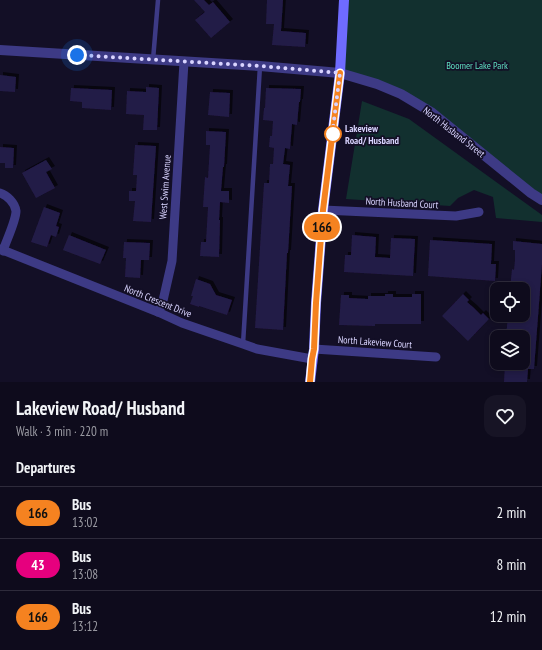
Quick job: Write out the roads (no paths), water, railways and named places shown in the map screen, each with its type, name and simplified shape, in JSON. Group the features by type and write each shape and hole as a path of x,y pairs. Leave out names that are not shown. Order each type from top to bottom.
{"main road":[{"path":"310,382 323,210 340,73 344,0"}],"street":[{"name":"North Husband Street","path":"0,50 260,66 340,73 377,84 401,94 431,112 531,193 542,200"},
{"name":"West Swim Avenue","path":"158,312 162,305 172,261 184,62"},
{"path":"0,193 10,199 16,211 15,218 1,250"},
{"name":"North Husband Court","path":"323,210 456,216 479,212"},
{"name":"North Crescent Drive","path":"1,250 158,312 182,323 257,349 313,354"},
{"name":"North Lakeview Court","path":"313,354 436,357"}],"lane":[{"path":"153,60 158,0"},
{"path":"243,344 260,66"}],"place":[{"name":"Lakeview Road/ Husband","path":"333,134"}],"park label":[{"name":"Boomer Lake Park","path":"477,65"}]}
